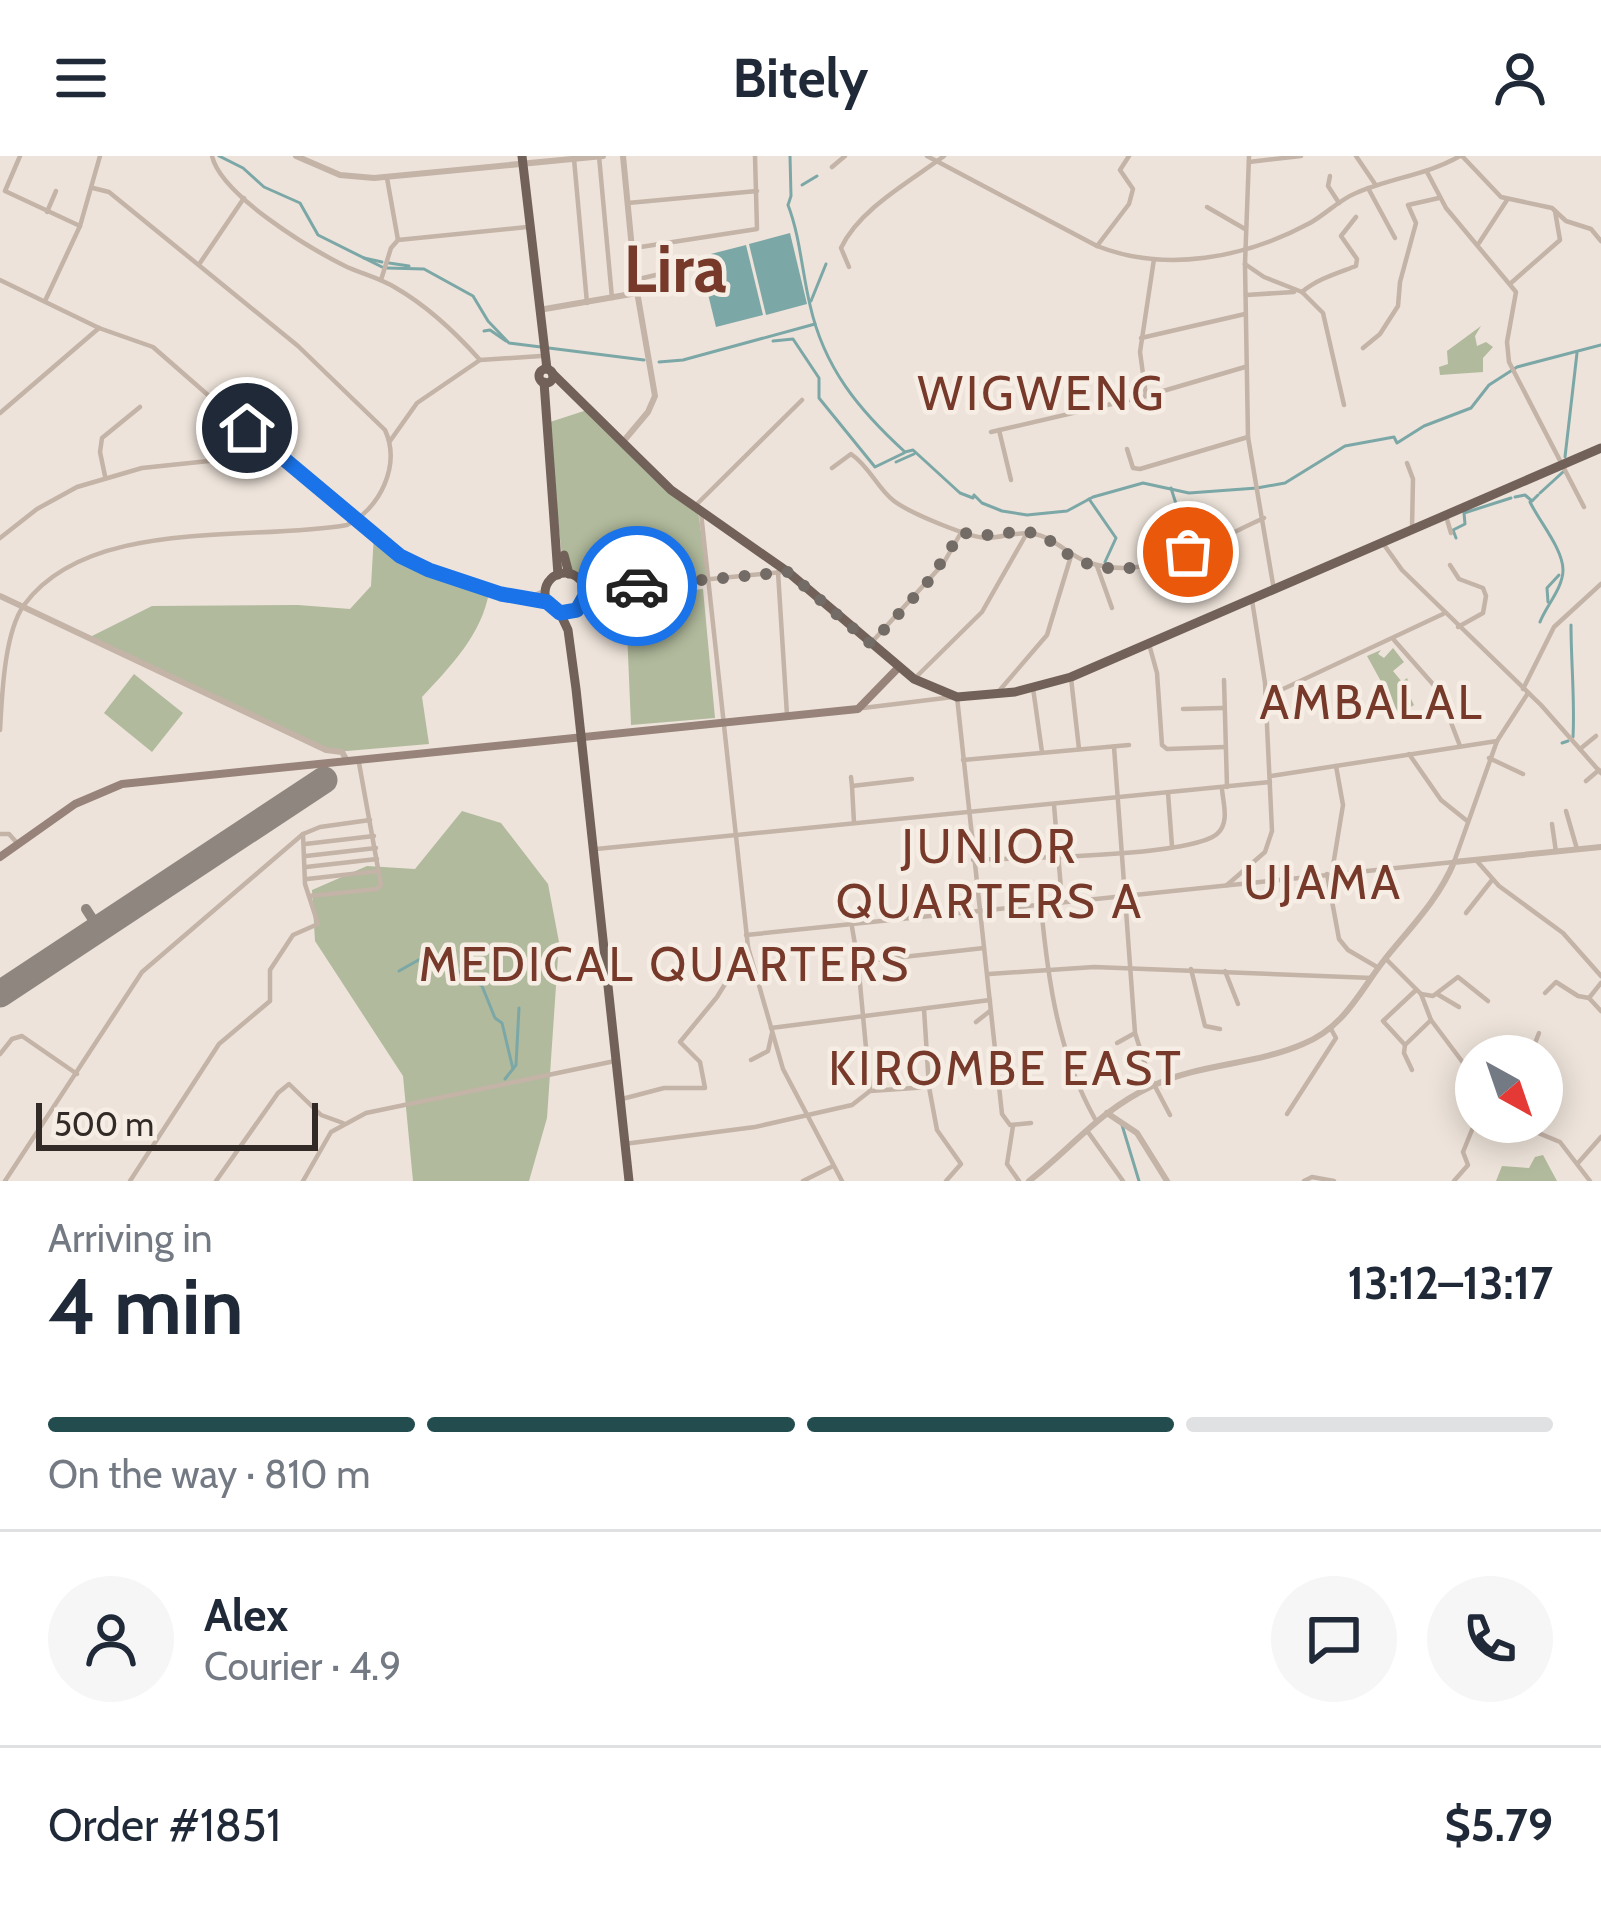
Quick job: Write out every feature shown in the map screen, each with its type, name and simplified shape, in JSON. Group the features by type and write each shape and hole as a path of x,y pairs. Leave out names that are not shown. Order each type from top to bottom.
{"main road":[{"path":"523,164 527,227 549,377 564,574 585,592 568,630"},
{"path":"523,164 541,356 549,377 697,510 783,572 898,668 956,697 1033,688 1071,677 1601,448"},
{"path":"564,574 546,596 568,630 628,1181"},
{"path":"560,613 573,612"},
{"path":"0,857 75,804 122,784 858,709 898,668"}],"street":[{"path":"20,156 5,191 80,226"},
{"path":"45,302 80,226 100,156"},
{"path":"212,156 219,176 244,199 342,264 424,306 480,360"},
{"path":"296,156 340,176 387,178 598,156 612,298"},
{"path":"472,156 474,170"},
{"path":"497,156 498,167"},
{"path":"622,156 635,280 655,400 622,443"},
{"path":"632,248 754,230 759,225 755,156"},
{"path":"832,167 845,156"},
{"path":"927,156 1097,246 1125,256 1154,259 1245,251 1310,223 1372,186 1426,172 1461,156 1507,200 1555,211 1566,221 1591,229 1601,241"},
{"path":"849,267 841,248 845,238 868,214 944,156"},
{"path":"1097,246 1131,200 1132,189 1120,170 1129,156"},
{"path":"1274,590 1249,437 1245,229 1253,159 1301,156"},
{"path":"1356,156 1395,238"},
{"path":"570,158 587,303"},
{"path":"1426,172 1438,198 1510,283 1516,296 1507,342 1509,362 1584,507"},
{"path":"0,730 7,660 22,607 74,566 150,538 340,526 357,520 385,485 391,458 390,441 378,421 332,375 109,192 97,176"},
{"path":"1330,176 1328,186 1340,202"},
{"path":"387,178 398,240"},
{"path":"93,188 109,192"},
{"path":"46,212 56,191"},
{"path":"628,203 757,191"},
{"path":"1363,348 1380,334 1398,306 1416,223 1408,205 1438,198"},
{"path":"199,265 244,199"},
{"path":"1479,243 1507,200"},
{"path":"1207,207 1245,229"},
{"path":"1510,283 1560,240 1555,211"},
{"path":"1246,295 1300,292 1357,265 1341,236 1356,217"},
{"path":"381,280 398,240 527,227"},
{"path":"1146,396 1142,338 1154,259"},
{"path":"1245,264 1300,292 1324,313 1344,405"},
{"path":"635,280 664,273"},
{"path":"0,280 99,328 154,347 400,556 501,594 546,596"},
{"path":"538,311 637,293"},
{"path":"1142,338 1245,314"},
{"path":"0,413 99,328"},
{"path":"390,441 417,404 480,360 541,356"},
{"path":"991,432 1245,367"},
{"path":"802,400 697,510 709,580 748,947 783,1070 842,1181"},
{"path":"105,476 102,438 140,407"},
{"path":"0,538 37,509 105,476 209,460 247,428"},
{"path":"999,430 1012,480"},
{"path":"1127,448 1133,468 1140,470 1249,437"},
{"path":"832,468 851,454 874,473 898,504 986,538 1043,536 1071,556 1097,566 1147,567 1264,518"},
{"path":"1407,463 1412,479 1412,529"},
{"path":"1445,515 1450,532"},
{"path":"871,644 927,583 962,532"},
{"path":"914,679 982,612 1027,533"},
{"path":"1382,542 1392,560 1443,614 1599,768 1586,781"},
{"path":"997,694 1047,635 1071,556"},
{"path":"1450,565 1459,579 1483,588 1486,596 1483,613 1458,627"},
{"path":"1097,566 1112,608"},
{"path":"585,592 783,572 787,715"},
{"path":"1029,1181 1095,1119 1154,1085 1299,1046 1331,1029 1352,1009 1378,968 1439,892 1489,758 1508,730 1554,626 1601,584"},
{"path":"0,596 326,750 342,752 346,760"},
{"path":"1227,885 1269,845 1266,697 1252,600"},
{"path":"1266,697 1443,614"},
{"path":"1394,639 1439,691 1460,746"},
{"path":"1149,644 1157,673 1162,746 1225,747"},
{"path":"1071,677 1079,749"},
{"path":"973,860 1172,846 1217,833 1225,821 1224,680"},
{"path":"1033,688 1042,752"},
{"path":"858,709 956,697 1002,1114 1013,1126"},
{"path":"1183,709 1223,708"},
{"path":"1580,749 1596,736"},
{"path":"591,850 1225,787 1497,741"},
{"path":"963,760 1129,745"},
{"path":"1114,747 1136,1033 1170,1115"},
{"path":"1409,754 1449,808 1466,820"},
{"path":"308,896 377,889 376,848 358,758"},
{"path":"1489,758 1523,774"},
{"path":"1336,766 1343,805 1329,874 1339,939 1378,968"},
{"path":"851,777 854,823"},
{"path":"852,786 912,779"},
{"path":"1168,793 1172,846"},
{"path":"1054,805 1061,902"},
{"path":"1566,811 1577,849"},
{"path":"4,1181 142,972 303,834 370,820"},
{"path":"1552,824 1556,852"},
{"path":"0,834 9,834 18,844"},
{"path":"130,1181 223,1039 270,1001 269,974 293,935 318,924 305,879 303,834"},
{"path":"305,844 374,836"},
{"path":"746,935 1601,847"},
{"path":"306,856 376,848"},
{"path":"306,867 377,859"},
{"path":"1476,860 1492,880 1563,933 1601,980 1589,998"},
{"path":"305,879 379,871"},
{"path":"1238,875 1240,885"},
{"path":"1466,913 1492,880"},
{"path":"1041,904 1047,969 1065,1050 1095,1119"},
{"path":"852,926 870,1091"},
{"path":"620,1100 664,1088 705,1088 700,1062 681,1040 717,997 748,947"},
{"path":"858,962 984,947"},
{"path":"1386,959 1430,997 1458,977 1488,1001"},
{"path":"988,974 1191,969 1372,978"},
{"path":"1191,969 1205,1026 1220,1029"},
{"path":"1225,971 1238,1004"},
{"path":"1545,993 1557,982 1589,998 1601,1011"},
{"path":"1419,992 1431,1020 1455,1052"},
{"path":"1405,1045 1383,1021 1419,992"},
{"path":"1437,994 1459,1007"},
{"path":"772,1030 990,1000"},
{"path":"924,1009 937,1130 961,1164 946,1181"},
{"path":"976,1022 990,1011"},
{"path":"1412,1070 1405,1045 1431,1020"},
{"path":"1287,1114 1326,1058 1336,1038 1331,1029"},
{"path":"751,1060 768,1052 772,1030"},
{"path":"1117,1043 1136,1033"},
{"path":"0,1054 12,1039 22,1036 76,1073"},
{"path":"303,1181 322,1144 343,1123 390,1107 615,1061"},
{"path":"216,1181 289,1084 321,1115 343,1123"},
{"path":"624,1144 755,1127 859,1103 870,1091 929,1087"},
{"path":"172,1098 181,1105"},
{"path":"1106,1112 1137,1133 1166,1181"},
{"path":"1013,1126 1031,1123"},
{"path":"1013,1126 1007,1164 1019,1181"},
{"path":"1087,1130 1123,1181"},
{"path":"1578,1163 1601,1137"},
{"path":"1454,1181 1468,1165 1463,1152 1467,1143"},
{"path":"1559,1143 1590,1181"},
{"path":"803,1181 833,1166"},
{"path":"1304,1181 1312,1177 1334,1181"}],"green space":[{"path":"1481,326 1475,336 1477,346 1486,342 1493,347 1483,358 1483,372 1440,375 1439,367 1448,364 1447,351"},
{"path":"587,410 698,511 708,579 585,589 579,579 564,574 547,423"},
{"path":"374,534 422,573 489,592 472,636 422,697 429,744 335,752 90,637 152,606 350,609 371,586"},
{"path":"703,589 715,718 631,725 627,631 661,629 660,593"},
{"path":"1393,648 1404,662 1393,671 1402,682 1407,678 1410,686 1406,689 1414,705 1399,714 1367,656 1381,650 1378,654 1384,658"},
{"path":"134,674 183,713 152,752 104,713"},
{"path":"462,811 501,823 548,884 559,942 547,1118 529,1181 413,1181 403,1076 315,941 312,890 367,866 415,869"},
{"path":"1543,1155 1557,1181 1496,1181 1502,1166 1529,1168 1535,1157"}],"water":[{"path":"790,233 807,304 766,315 749,244"},
{"path":"746,245 763,315 716,327 699,257"}],"waterway":[{"path":"219,156 243,168 264,187 300,203 318,235 382,267"},
{"path":"790,156 788,205 816,328 834,368 858,404 905,452 913,450 960,493 974,495 1002,511 1027,515 1067,511 1093,497 1143,483 1189,493 1285,483 1345,446 1394,437 1397,443 1424,426 1471,408 1489,385 1517,367 1601,345"},
{"path":"802,185 817,176"},
{"path":"364,258 382,262"},
{"path":"389,263 409,266"},
{"path":"811,301 826,264"},
{"path":"387,268 424,269 473,296 509,343 644,360"},
{"path":"659,362 683,360 815,324"},
{"path":"484,331 506,341"},
{"path":"773,341 793,339 819,378 819,398 875,467 904,453"},
{"path":"1565,457 1577,353"},
{"path":"896,462 914,454"},
{"path":"1540,493 1563,472"},
{"path":"1171,488 1183,526 1184,550"},
{"path":"1515,497 1525,495 1532,501 1538,495"},
{"path":"1456,538 1453,530 1465,524 1464,513 1511,498"},
{"path":"1089,499 1116,538 1105,562"},
{"path":"1530,502 1555,544 1563,570 1540,622"},
{"path":"1548,602 1547,588 1559,575"},
{"path":"1571,625 1573,737"},
{"path":"1562,743 1568,741"},
{"path":"399,971 422,958 435,957 482,986 495,1018 502,1023 513,1069"},
{"path":"505,1079 516,1065 519,1008"},
{"path":"1122,1125 1139,1181"}],"taxiway":[{"path":"86,909 99,929"}],"runway":[{"path":"0,994 324,780"}],"way so far":[{"path":"637,586 788,572 871,644 943,564 962,532 986,538 1037,534 1097,566 1147,567 1188,552"}],"district":[{"name":"Lira","path":"675,268"},
{"name":"WIGWENG","path":"1042,393"},
{"name":"AMBALAL","path":"1372,702"},
{"name":"JUNIOR QUARTERS A","path":"990,874"},
{"name":"UJAMA","path":"1323,882"},
{"name":"MEDICAL QUARTERS","path":"665,964"},
{"name":"KIROMBE EAST","path":"1006,1068"}],"route":[{"path":"247,428 400,556 429,570 501,594 547,602 560,613 577,610 585,596 600,590 637,586"}]}
